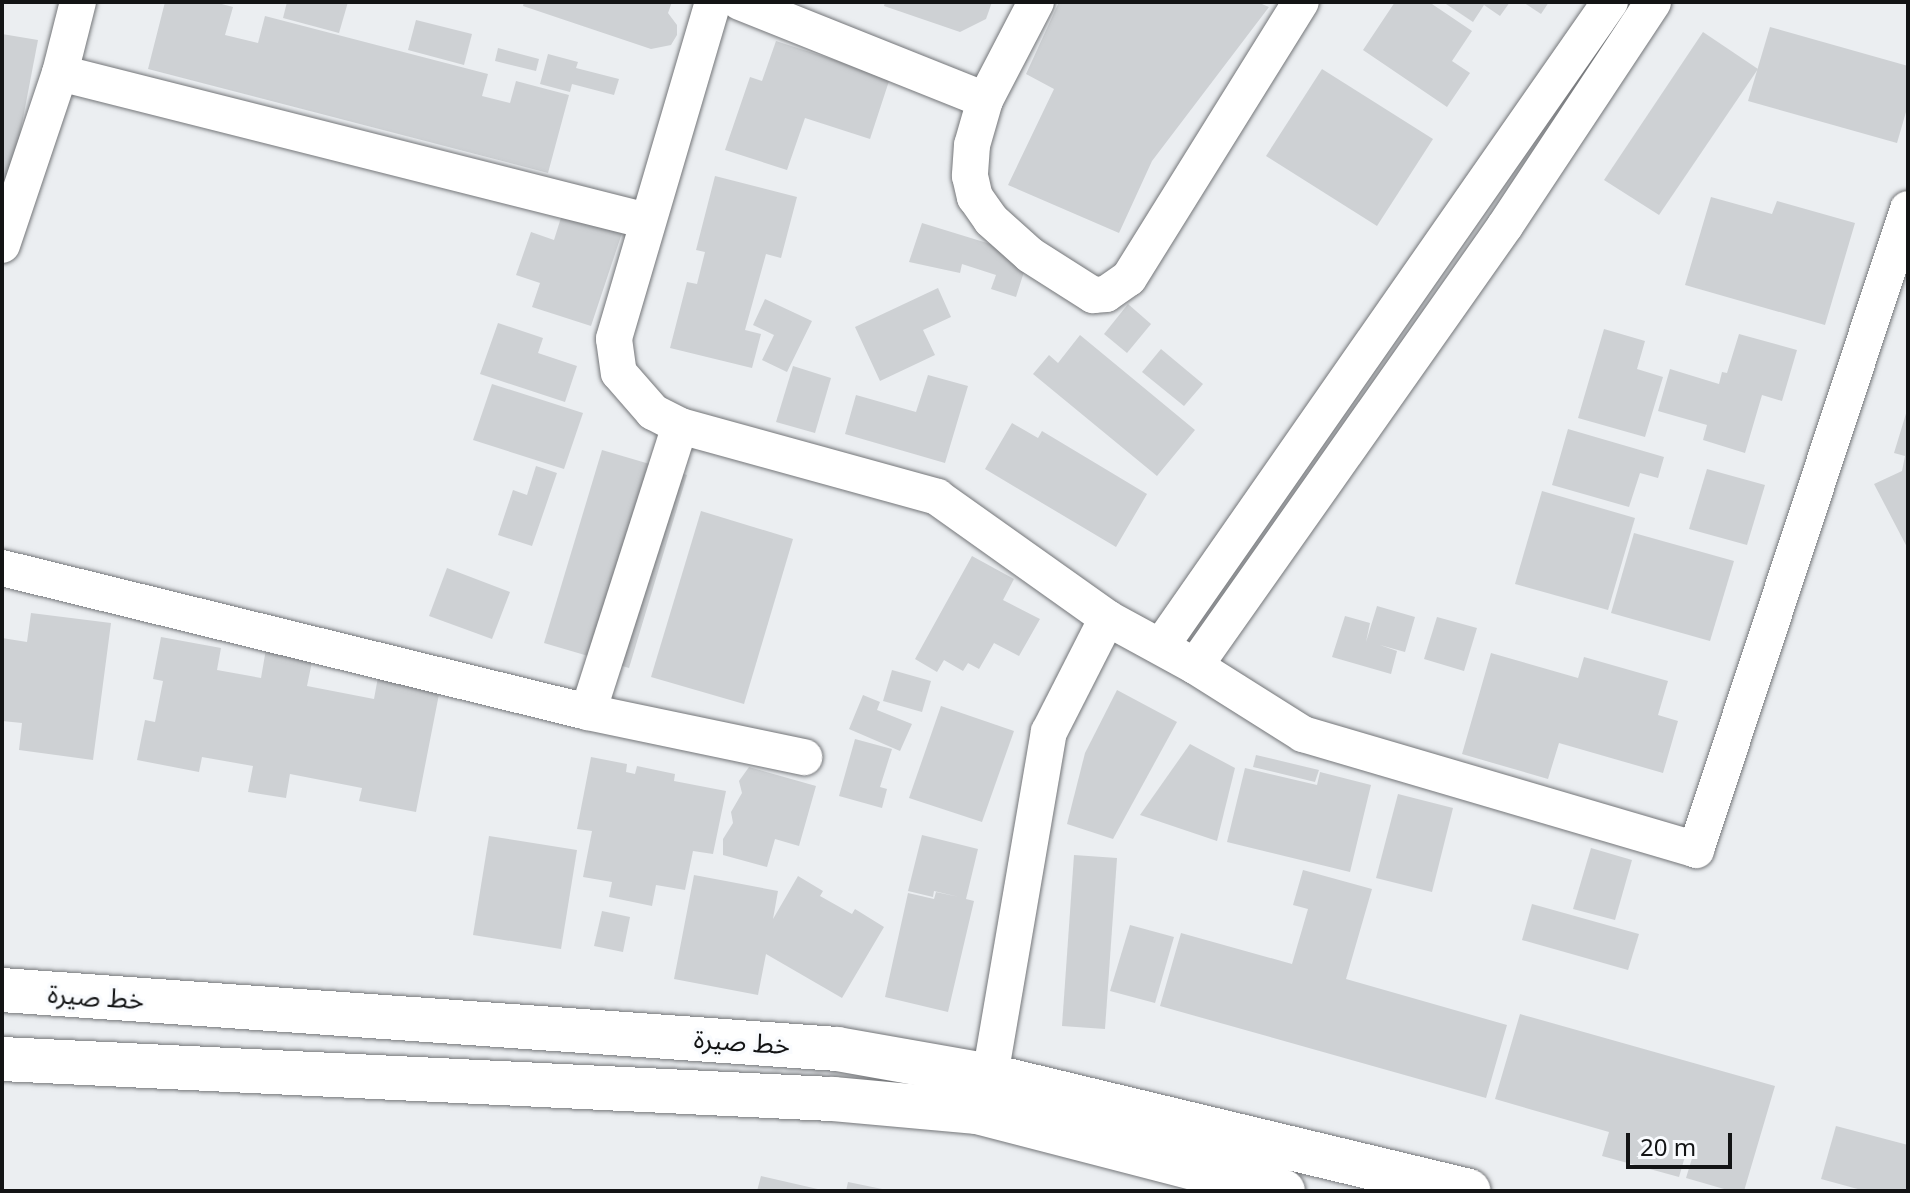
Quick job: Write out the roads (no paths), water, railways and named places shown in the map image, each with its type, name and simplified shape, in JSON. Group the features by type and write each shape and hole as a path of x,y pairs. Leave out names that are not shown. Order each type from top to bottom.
{"street":[{"path":"2,245 60,73 78,2"},
{"path":"713,2 614,339 619,373 653,412 680,426 937,497 1107,618 1195,666 1303,734 1696,850 1908,209"},
{"path":"740,2 985,100"},
{"path":"1036,2 985,100 972,145 970,176 975,197 991,220 1030,255 1093,295 1106,294 1129,278 1301,2"},
{"path":"1161,646 1610,2"},
{"path":"1195,666 1496,239 1653,2"},
{"path":"60,73 647,221"},
{"path":"588,712 680,426"},
{"path":"2,568 588,712 804,757"},
{"path":"984,1094 1049,732 1107,618"},
{"name":"خط صيرة","path":"2,990 837,1049 1283,1191"},
{"name":"خط صيرة","path":"2,1059 833,1099 984,1094 1468,1191"}]}
